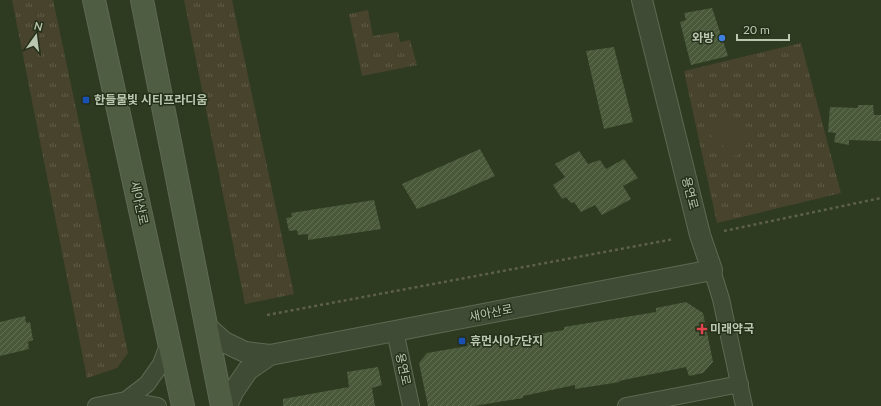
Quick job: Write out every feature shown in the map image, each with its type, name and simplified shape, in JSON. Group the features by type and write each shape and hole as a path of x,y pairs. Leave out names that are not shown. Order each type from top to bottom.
{"main road":[{"name":"새아산로","path":"94,0 183,406"},
{"path":"142,0 222,406"}],"street":[{"name":"용연로","path":"642,0 700,235 721,298 744,406"},
{"name":"새아산로","path":"206,326 224,342 245,352 270,356 712,270"},
{"name":"용연로","path":"395,331 411,406"},
{"path":"126,400 147,384 161,364 169,342"},
{"name":"새아산로","path":"227,406 233,392 248,370 270,356"},
{"path":"626,406 740,384"},
{"path":"96,406 126,400 158,406"}],"path":[{"path":"724,231 881,198"},
{"path":"267,315 674,238"}],"green space":[{"path":"12,0 53,0 128,353 117,368 87,378"},
{"path":"184,0 232,0 294,294 245,304"},
{"path":"368,10 373,36 398,32 400,42 410,40 417,65 362,76 349,14"},
{"path":"801,43 841,193 717,223 684,71"},
{"path":"727,110 756,134 736,157 707,132"}],"building":[{"path":"712,8 728,56 691,65 680,22 686,20 684,13"},
{"path":"614,47 633,122 604,129 586,51"},
{"path":"858,105 873,105 874,115 881,115 881,141 849,140 849,145 834,142 836,133 828,132 830,107 858,108"},
{"path":"480,149 495,176 417,209 402,184"},
{"path":"579,151 588,164 600,160 606,169 624,159 638,178 623,186 631,199 602,215 595,205 581,212 574,202 571,203 566,197 562,199 553,185 565,177 555,164"},
{"path":"374,200 381,229 308,240 308,234 298,235 297,230 289,231 286,218 292,217 291,213"},
{"path":"686,302 703,313 713,362 703,373 689,376 686,367 619,381 620,382 575,389 575,385 523,396 523,398 474,406 428,406 419,363 427,353 468,346 467,343 564,330 564,327 656,312 656,308"},
{"path":"25,316 26,323 30,322 33,340 28,342 29,349 0,356 0,322"},
{"path":"378,367 382,385 372,388 375,406 283,406 283,399 349,387 347,372"}],"place":[{"name":"와방","path":"722,38"},
{"name":"한들물빛 시티프라디움","path":"86,100"},
{"name":"미래약국","path":"702,329"},
{"name":"휴먼시아7단지","path":"462,341"}]}
